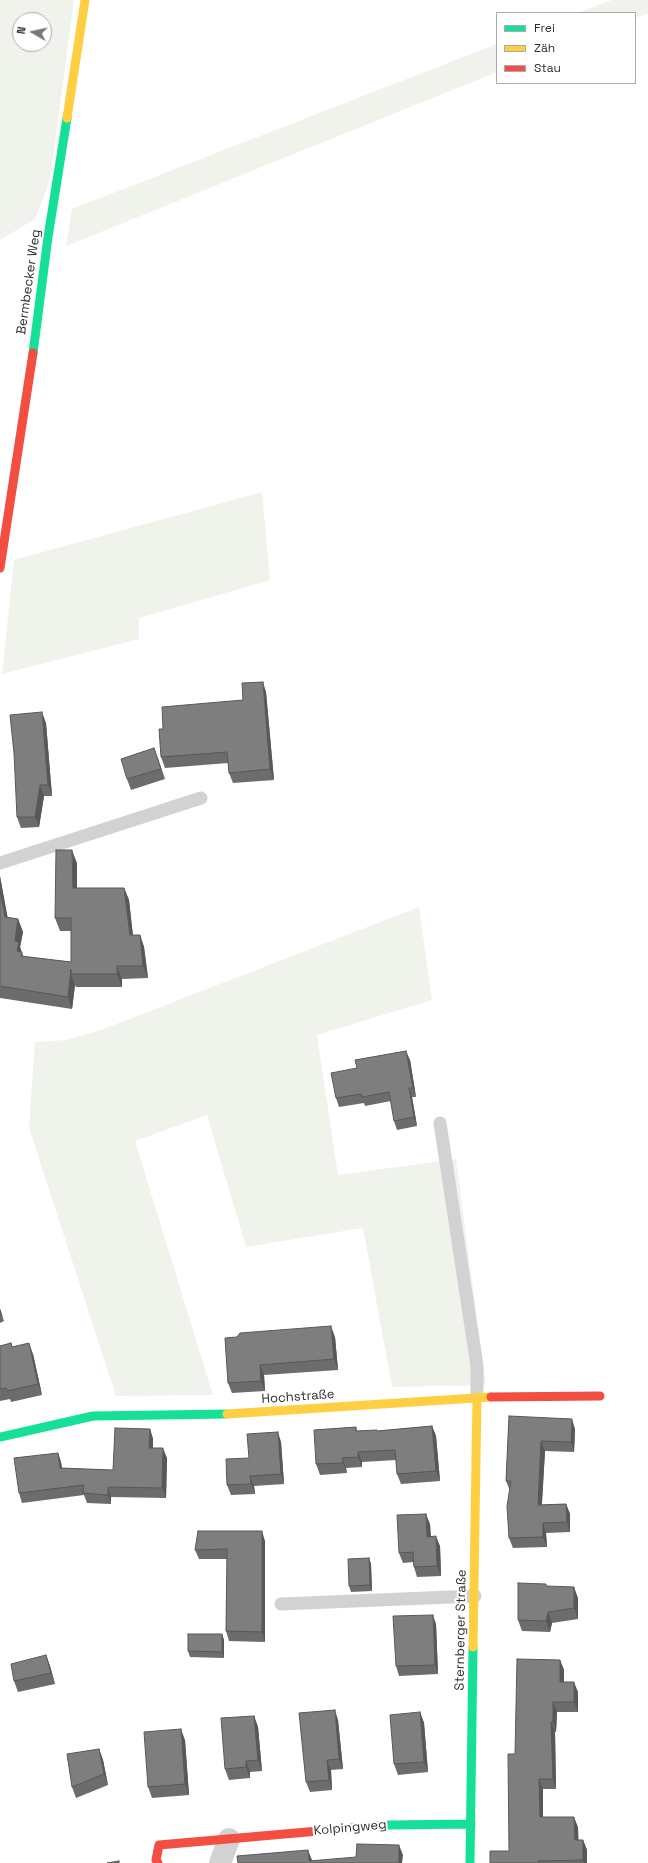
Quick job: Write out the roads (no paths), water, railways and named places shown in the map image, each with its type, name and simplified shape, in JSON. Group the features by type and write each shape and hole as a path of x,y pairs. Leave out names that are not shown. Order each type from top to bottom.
{"street":[{"name":"Bermbecker Weg","path":"0,568 33,353 48,237 86,0"},
{"name":"Hochstraße","path":"0,1437 93,1416 238,1414 478,1397 600,1396"},
{"name":"Sternberger Straße","path":"470,1863 478,1397"},
{"name":"Kolpingweg","path":"158,1863 156,1860 159,1845 389,1825 471,1824"},
{"path":"220,1863 229,1839"}],"lane":[{"path":"0,863 201,798"},
{"path":"440,1123 476,1366 478,1397"},
{"path":"281,1604 475,1596"}]}
